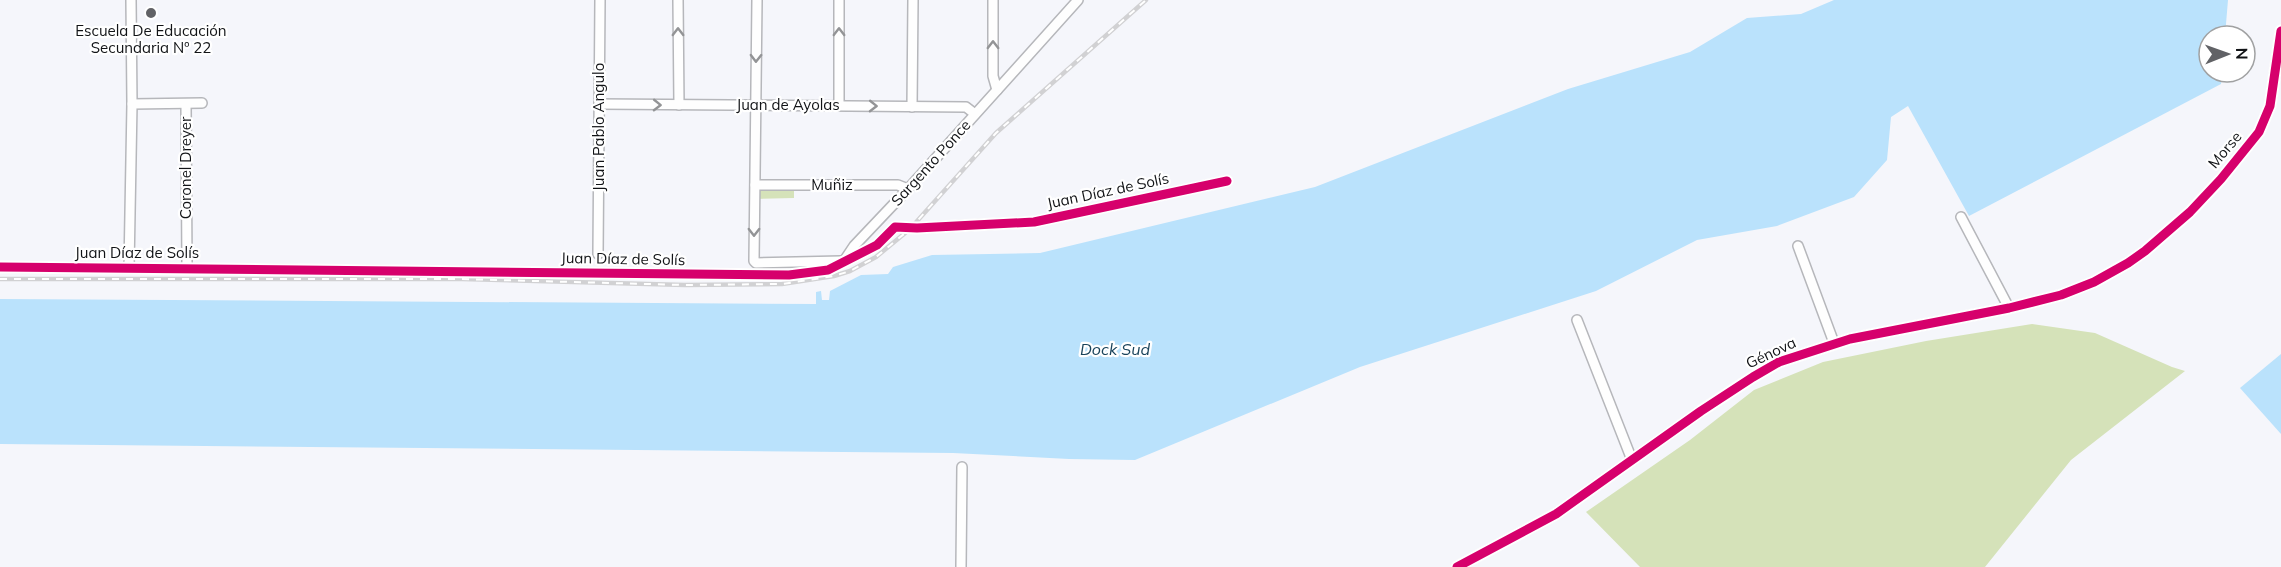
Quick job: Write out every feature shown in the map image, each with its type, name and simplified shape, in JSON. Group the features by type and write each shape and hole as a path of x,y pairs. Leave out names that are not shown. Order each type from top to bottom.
{"street":[{"path":"129,268 132,104 130,0"},
{"name":"Juan Pablo Angulo","path":"598,254 600,0"},
{"path":"678,0 679,105"},
{"path":"757,0 754,261 756,263 844,261"},
{"path":"838,105 839,0"},
{"path":"912,107 913,0"},
{"path":"993,0 993,76 997,90"},
{"name":"Sargento Ponce","path":"844,261 854,246 1078,0"},
{"name":"Morse","path":"2136,257 2190,212 2235,163 2259,132 2270,106 2281,31"},
{"path":"132,104 202,103"},
{"name":"Coronel Dreyer","path":"186,104 187,268"},
{"name":"Juan de Ayolas","path":"599,104 966,107 975,114"},
{"name":"Juan Díaz de Solís","path":"0,267 789,275 828,270 877,245 895,228 1034,222 1227,181"},
{"name":"Muñiz","path":"755,185 898,185 908,189"},
{"path":"1961,217 2009,308"},
{"path":"1798,246 1834,344"},
{"name":"Génova","path":"1458,567 1556,514 1701,411 1765,370 1797,356 1834,344 2009,308 2079,289 2136,257"},
{"path":"1577,320 1632,460"},
{"path":"961,567 962,467"}],"green space":[{"path":"755,185 794,185 794,198 754,199"},
{"path":"2032,324 2095,333 2185,371 2071,460 1985,567 1640,567 1586,512 1690,440 1754,390 1823,362 1926,341"}],"water":[{"name":"Dock Sud","path":"1834,0 2228,0 2226,24 2197,24 2197,84 2221,84 1969,216 1908,106 1891,117 1887,160 1854,197 1777,226 1697,240 1596,291 1360,367 1135,460 953,453 0,444 0,299 816,304 816,292 821,291 822,300 829,300 830,291 861,275 888,274 893,267 932,255 1040,253 1315,187 1568,89 1690,52 1747,18 1801,14"},
{"path":"2281,354 2281,434 2240,388"}],"railway":[{"path":"0,279 462,279 685,285 782,284 834,276 850,271 876,257 910,229 996,133 1146,0"}],"cycle path":[{"path":"1457,567 1556,514 1701,411 1779,362 1850,339 2009,308 2061,295 2094,282 2128,263 2190,212 2221,179 2259,132 2270,106 2281,31"},
{"path":"0,267 789,275 828,270 877,245 895,227 1034,222 1227,181"}],"place":[{"name":"Escuela De Educación Secundaria Nº 22","path":"151,13"}]}
